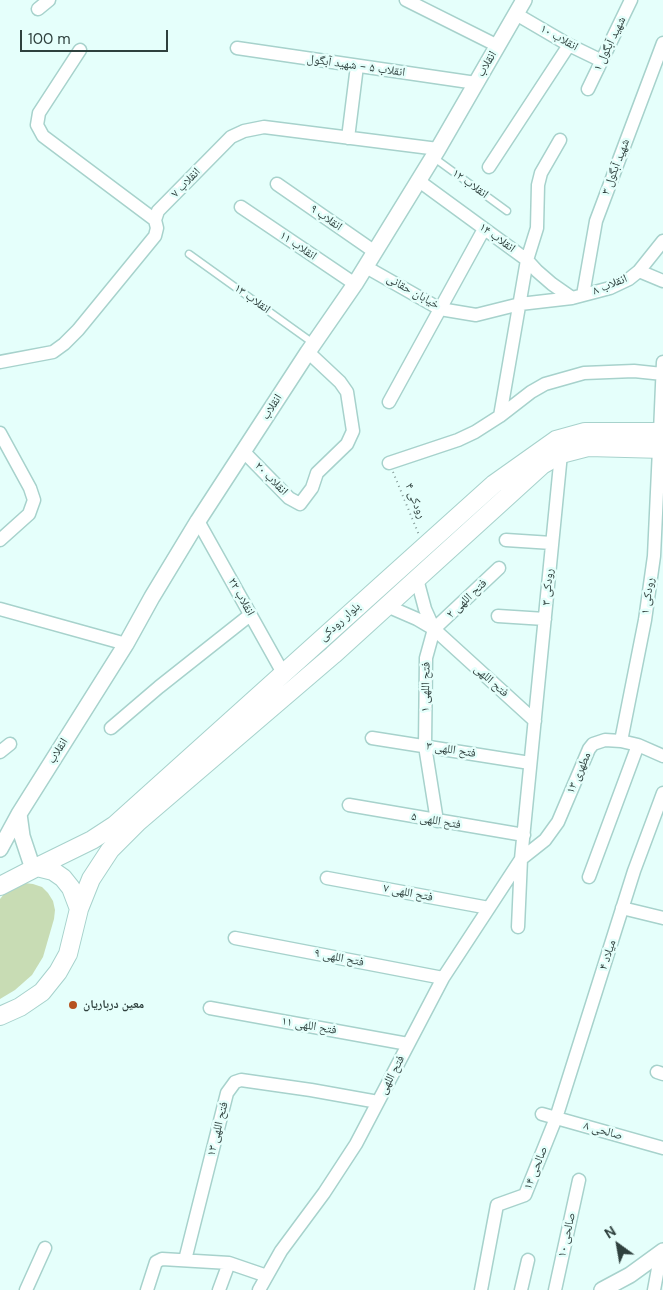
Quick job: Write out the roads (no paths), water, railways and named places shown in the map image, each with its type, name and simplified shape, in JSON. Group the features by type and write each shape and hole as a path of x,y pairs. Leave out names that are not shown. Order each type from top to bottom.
{"main road":[{"name":"بلوار رودکی","path":"0,886 92,840 114,825 494,484 556,440 585,432 661,440"},
{"name":"بلوار رودکی","path":"0,1016 20,1007 42,992 58,972 68,954 79,909 92,878 110,850 138,822 333,655 542,465 561,454 588,447 661,440"},
{"path":"92,840 94,851 99,853 110,850"},
{"path":"35,868 53,871 63,878 71,888 79,909"}],"street":[{"path":"38,8 48,0"},
{"path":"406,0 498,46"},
{"name":"انقلاب","path":"0,849 19,814 126,644 198,521 355,284 419,181 524,0"},
{"name":"شهید آبگول ۱","path":"588,89 631,0"},
{"name":"انقلاب ۱۰","path":"516,14 602,61"},
{"name":"شهید آبگول ۳","path":"578,296 596,221 663,43"},
{"path":"489,167 569,44"},
{"name":"انقلاب ۵ - شهید آبگول","path":"237,48 476,83"},
{"path":"80,50 39,113 38,125 43,136 155,220"},
{"path":"348,138 358,66"},
{"name":"انقلاب ۷","path":"0,362 53,352 64,344 78,330 155,236 157,228 155,220 158,212 231,137 244,131 264,127 348,138 436,153"},
{"path":"500,416 527,260 537,228 537,196 541,173 560,140"},
{"name":"انقلاب ۱۴","path":"419,181 527,260 545,278 578,296"},
{"name":"انقلاب ۹","path":"277,184 375,252"},
{"name":"انقلاب ۱۱","path":"242,207 355,284"},
{"path":"389,402 484,229"},
{"name":"انقلاب ۸","path":"520,304 578,296 610,288 629,279 639,271 663,241"},
{"name":"خیابان حقانی","path":"366,266 440,309 476,315 520,304"},
{"path":"639,271 663,281"},
{"name":"انقلاب ۲۰","path":"244,452 289,498 300,504 312,488 317,473 347,444 353,431 347,392 311,348"},
{"path":"389,463 458,440 475,432 545,384 584,373 663,370"},
{"name":"رودکی ۱","path":"621,741 645,620 654,556 663,370"},
{"path":"0,540 29,514 34,500 30,488 2,440"},
{"name":"رودکی ۳","path":"535,721 561,454"},
{"name":"انقلاب ۲۲","path":"198,521 283,673"},
{"path":"506,540 552,543"},
{"name":"فتح اللهی ۲","path":"434,629 499,568"},
{"path":"417,579 425,610 434,629"},
{"path":"387,606 418,619 434,629"},
{"path":"0,609 126,644"},
{"path":"111,728 158,687 250,615"},
{"path":"498,616 545,619"},
{"name":"فتح اللهی","path":"434,629 535,721 521,859 518,927"},
{"name":"فتح اللهی ۱","path":"434,629 426,658 425,746 437,821"},
{"name":"فتح اللهی ۳","path":"372,738 530,763"},
{"name":"مطهری ۱۳","path":"521,859 545,840 558,822 589,749 593,744 605,740 621,741 638,745 663,756"},
{"path":"589,878 638,745"},
{"name":"میلاد ۴","path":"556,1118 622,908 663,792"},
{"name":"فتح اللهی ۵","path":"349,805 524,835"},
{"path":"19,814 22,836 35,868"},
{"name":"فتح اللهی","path":"259,1290 281,1251 324,1193 356,1144 443,978 521,859"},
{"name":"فتح اللهی ۷","path":"327,878 489,908"},
{"path":"622,908 663,918"},
{"name":"فتح اللهی ۹","path":"235,938 443,978"},
{"name":"فتح اللهی ۱۱","path":"210,1008 408,1044"},
{"name":"فتح اللهی ۱۳","path":"184,1260 227,1093 235,1082 241,1080 378,1102"},
{"name":"صالحی ۸","path":"542,1114 663,1148"},
{"name":"صالحی ۱۴","path":"481,1290 497,1205 525,1195 556,1118"},
{"name":"صالحی ۱۰","path":"555,1290 579,1180"},
{"path":"26,1290 45,1248"},
{"path":"602,1290 630,1275 662,1252"},
{"path":"654,1290 662,1252"},
{"path":"147,1290 159,1260 166,1259 229,1263 267,1276"},
{"path":"521,1290 528,1260"},
{"path":"219,1290 229,1263"}],"lane":[{"name":"انقلاب ۱۲","path":"436,153 507,211"},
{"name":"انقلاب ۱۳","path":"189,254 311,348"}],"place":[{"name":"معین درباریان","path":"73,1005"}]}
